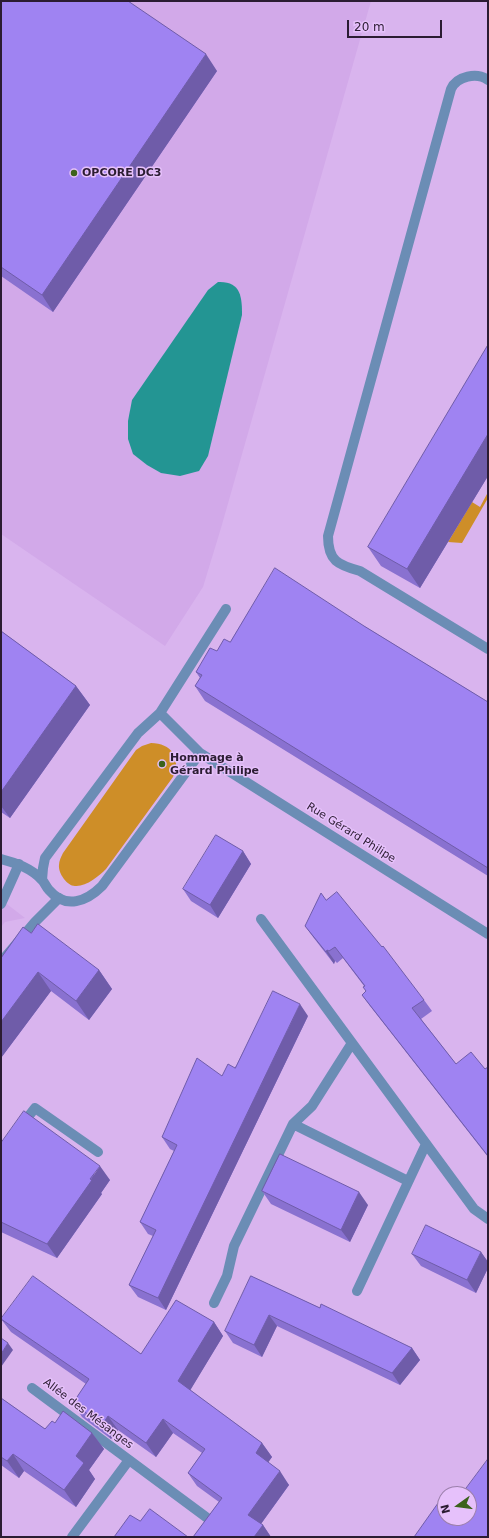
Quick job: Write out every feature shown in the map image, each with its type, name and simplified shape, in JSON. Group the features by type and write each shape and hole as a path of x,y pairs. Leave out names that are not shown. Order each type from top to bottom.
{"street":[{"path":"488,80 481,76 463,78 456,82 451,89 328,536 329,550 336,562 346,568 360,571 488,649"},
{"path":"42,880 45,858 138,734 160,713 226,609"},
{"name":"Rue Gérard Philipe","path":"160,713 200,753 488,934"},
{"path":"1,860 19,864 42,880 49,890 59,898 68,902 78,902 93,895 102,886 200,753"},
{"path":"1,904 19,864"},
{"path":"1,962 35,922 59,898"},
{"path":"261,919 474,1209 488,1219"},
{"path":"214,1303 227,1276 234,1246 293,1124 312,1106 352,1043"},
{"path":"14,1136 35,1108 98,1152"},
{"path":"293,1124 408,1181"},
{"path":"357,1291 426,1144"},
{"name":"Allée des Mésanges","path":"32,1388 210,1520"},
{"name":"Allée des Mésanges","path":"72,1537 129,1460"}],"shaded area":[{"path":"1,1 371,1 203,587 165,646 1,534"},
{"path":"218,282 226,282 231,284 239,291 242,315 208,456 199,471 180,476 161,473 147,465 133,454 128,439 128,421 132,400 208,290"},
{"path":"487,494 488,498 462,543 448,542 472,502 480,507"},
{"path":"151,743 164,746 173,753 176,764 173,777 106,869 96,878 84,885 75,886 69,884 60,872 59,868 59,862 63,853 136,750"},
{"path":"1,899 25,918 5,922 1,927"}],"building":[{"name":"OPCORE DC3","path":"1,1 128,1 206,54 42,295 1,267"},
{"path":"488,345 488,434 407,569 368,547"},
{"path":"275,568 364,626 488,702 488,868 195,686 202,675 196,672 210,648 217,651 224,639 230,642"},
{"path":"1,631 76,686 1,792"},
{"path":"216,835 243,851 210,905 183,889"},
{"path":"337,892 382,947 383,946 424,1000 412,1008 456,1064 471,1052 485,1069 488,1067 488,1156 362,995 366,991 363,987 365,986 335,947 329,951 327,950 326,952 305,926 321,893 326,900"},
{"path":"38,924 99,970 76,1001 38,972 1,1022 1,958 23,927 31,933"},
{"path":"273,991 300,1004 158,1298 129,1285 156,1230 140,1222 177,1145 162,1137 197,1058 222,1076 228,1064 235,1068"},
{"path":"24,1111 100,1166 90,1179 92,1180 47,1244 1,1222 1,1143"},
{"path":"280,1154 359,1192 341,1230 262,1191"},
{"path":"426,1225 481,1252 467,1280 412,1254"},
{"path":"33,1276 141,1354 176,1300 214,1322 178,1381 262,1443 256,1453 280,1471 248,1515 263,1525 254,1537 193,1537 222,1498 188,1473 205,1449 163,1419 146,1443 108,1416 102,1425 73,1403 89,1379 1,1319"},
{"path":"251,1276 320,1308 321,1304 412,1348 392,1373 269,1315 254,1345 225,1331"},
{"path":"1,1338 8,1343 1,1354"},
{"path":"1,1398 45,1429 52,1421 55,1423 63,1411 92,1433 76,1456 84,1463 64,1490 13,1454 7,1461 1,1457"},
{"path":"488,1459 488,1537 414,1537 437,1505 437,1526 477,1526 477,1486 468,1486"},
{"path":"150,1509 188,1537 114,1537 130,1515 140,1521"}],"place":[{"name":"OPCORE DC3","path":"74,173"},
{"name":"Hommage à Gérard Philipe","path":"162,764"}]}
